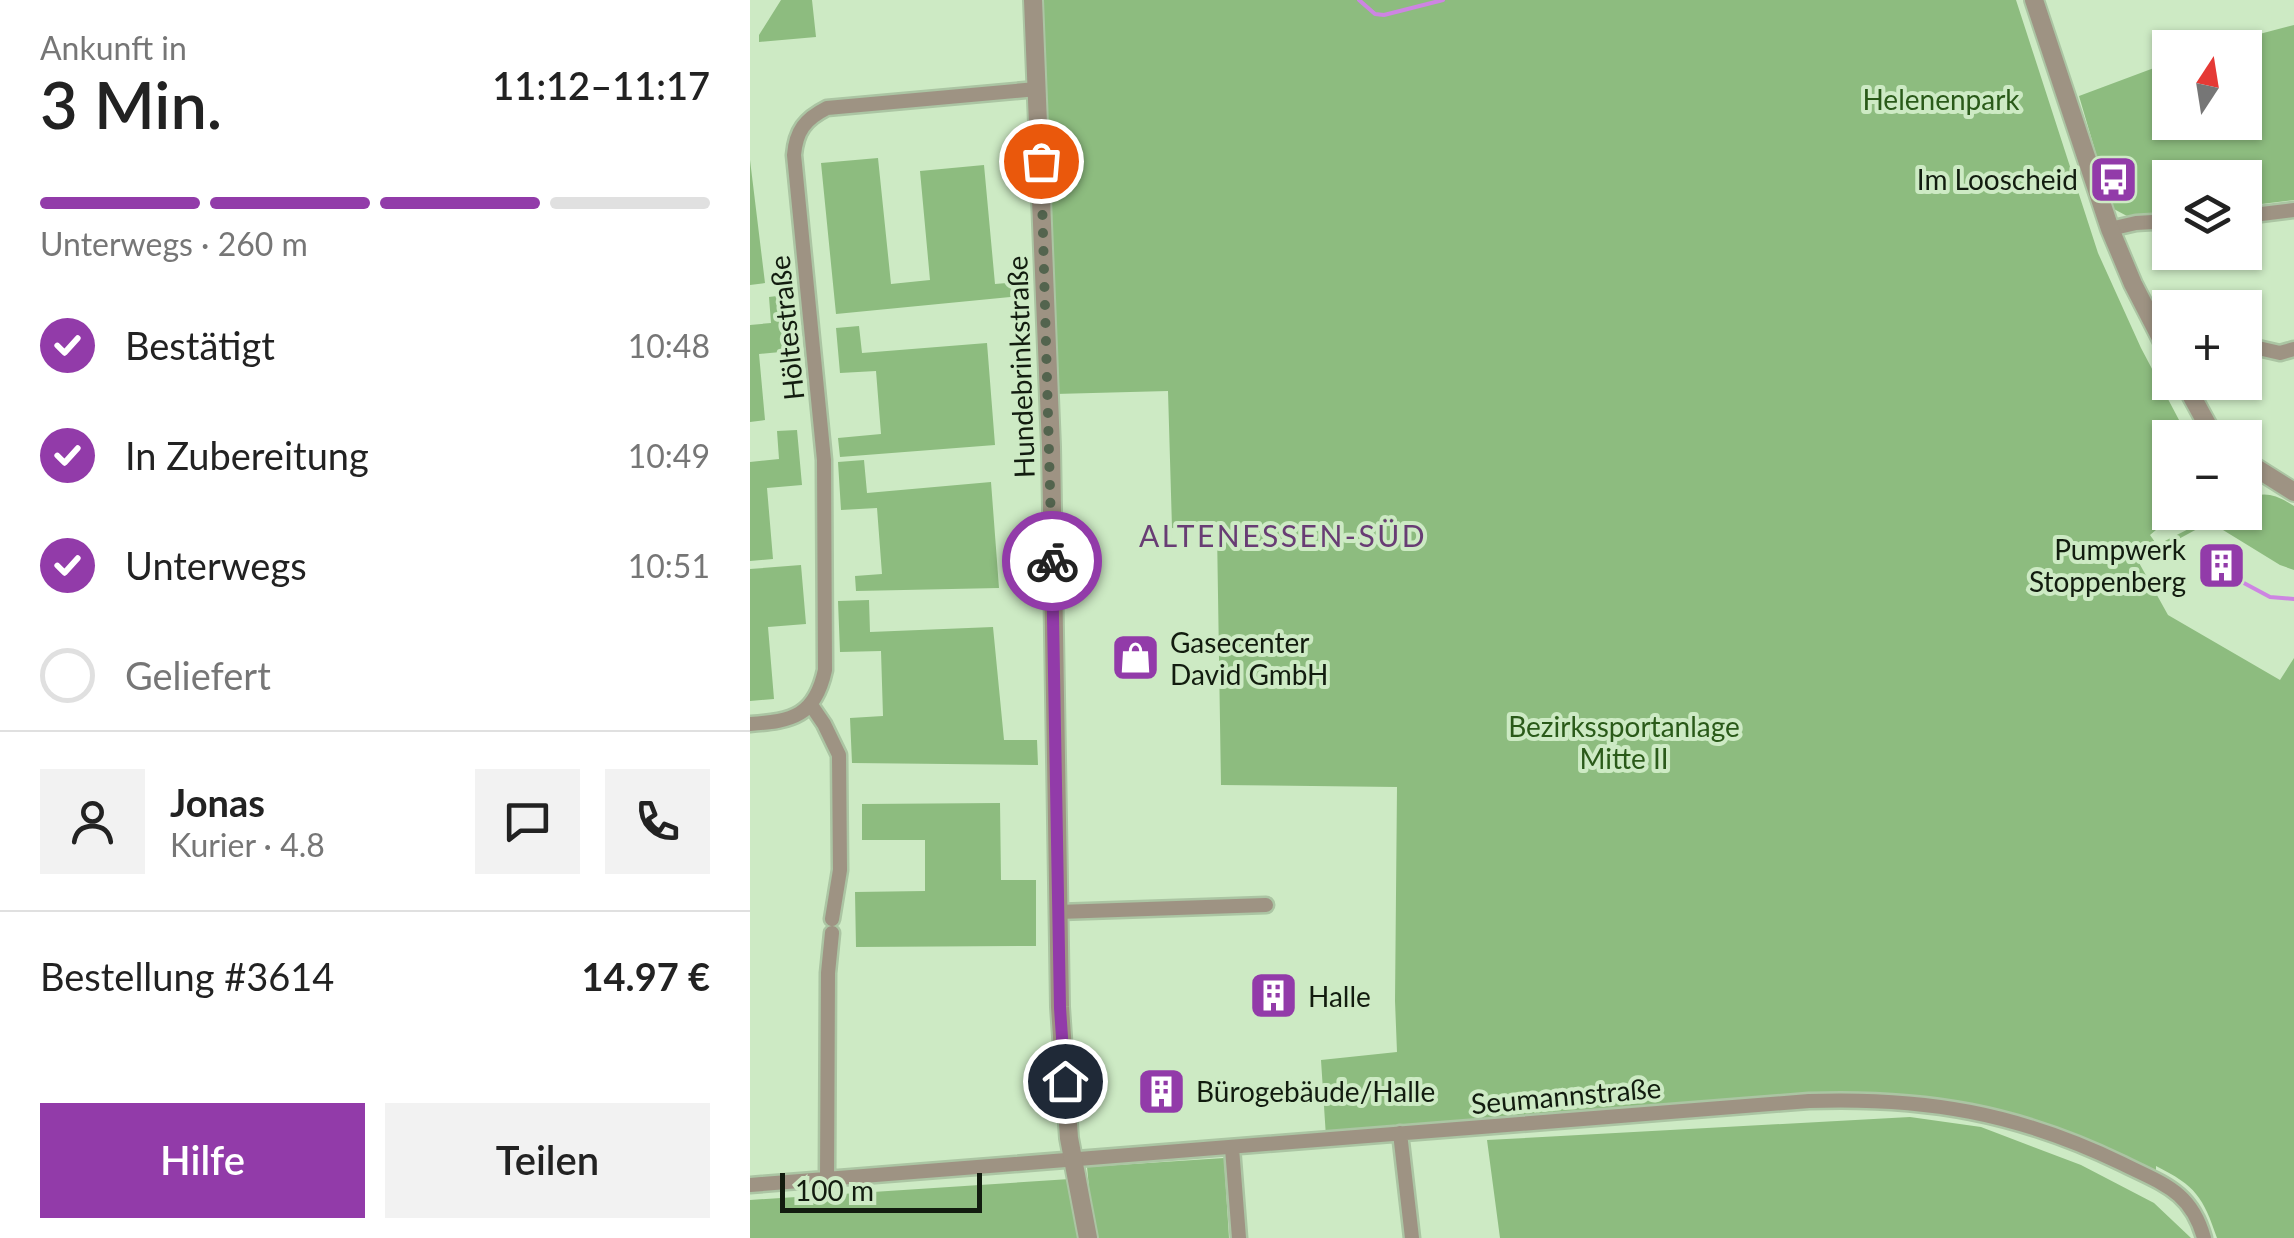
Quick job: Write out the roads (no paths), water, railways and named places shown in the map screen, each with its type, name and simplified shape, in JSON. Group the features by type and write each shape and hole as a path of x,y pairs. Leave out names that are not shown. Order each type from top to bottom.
{"street":[{"name":"Hundebrinkstraße","path":"1033,0 1051,447 1060,1008 1072,1159 1088,1238"},
{"path":"2034,0 2110,229 2152,321"},
{"name":"Höltestraße","path":"811,705 826,670 826,500 794,156 799,130 827,108 1037,89"},
{"path":"2262,214 2294,210"},
{"path":"2110,229 2152,222"},
{"path":"2262,348 2280,352 2294,348"},
{"path":"2262,472 2294,492"},
{"path":"750,724 790,719 811,705 839,755 840,870 828,973 827,1180"},
{"path":"1058,912 1266,905"},
{"name":"Seumannstraße","path":"750,1184 1809,1102 1910,1102 2006,1118 2072,1140 2177,1192 2196,1213 2204,1238"},
{"path":"1400,1133 1412,1238"},
{"path":"1232,1148 1239,1238"}],"waterway":[{"path":"1359,0 1375,14 1384,15 1443,0"},
{"path":"2242,582 2270,597 2294,599"}],"place":[{"name":"Im Looscheid","path":"2113,179"},
{"name":"Pumpwerk Stoppenberg","path":"2221,565"},
{"name":"Gasecenter David GmbH","path":"1135,658"},
{"name":"Halle","path":"1273,996"},
{"name":"Bürogebäude/Halle","path":"1161,1091"}],"district":[{"name":"ALTENESSEN-SÜD","path":"1283,535"}],"park label":[{"name":"Helenenpark","path":"1941,99"},
{"name":"Bezirkssportanlage Mitte II","path":"1624,742"}]}
